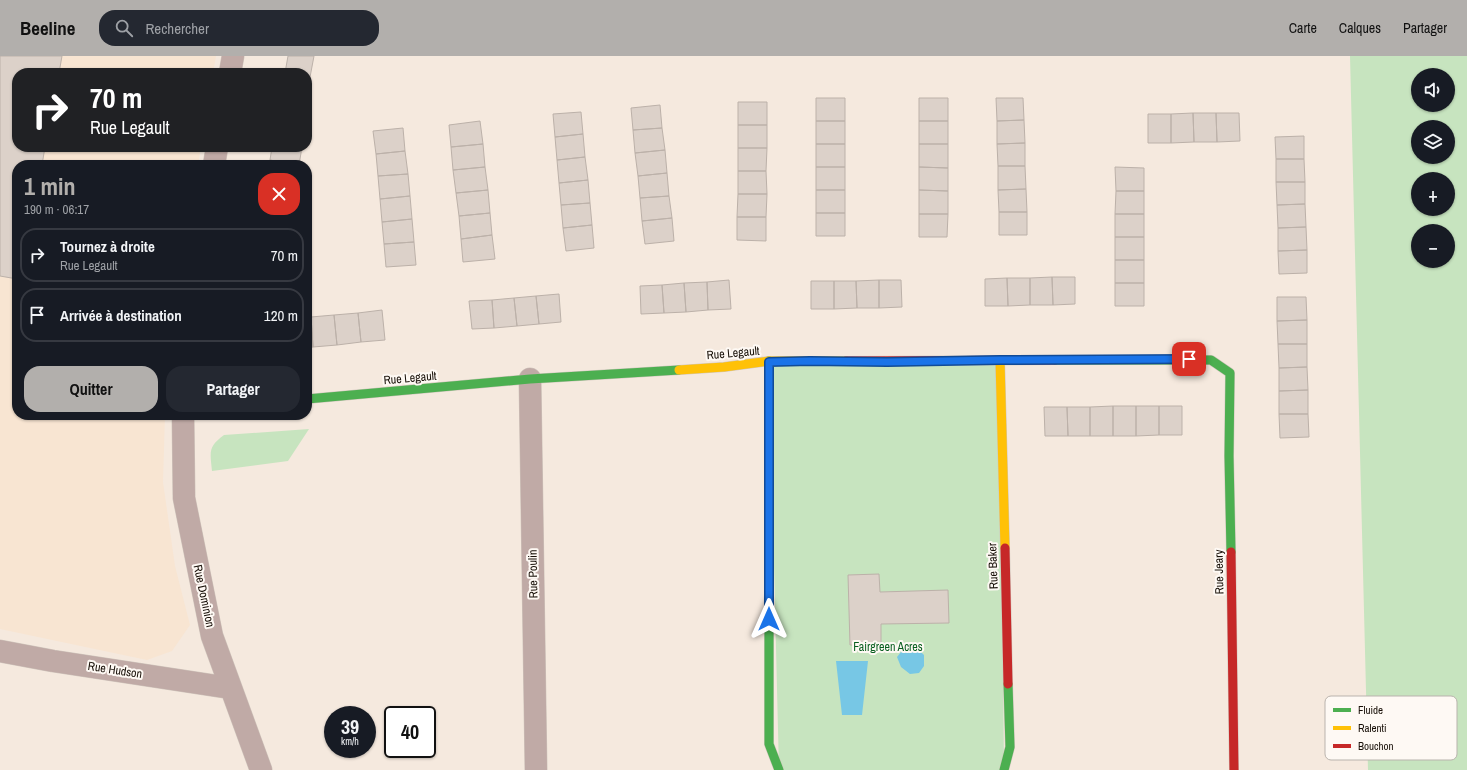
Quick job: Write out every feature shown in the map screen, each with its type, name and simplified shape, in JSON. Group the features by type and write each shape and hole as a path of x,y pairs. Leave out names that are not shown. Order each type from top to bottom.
{"street":[{"path":"231,68 234,56"},
{"name":"Rue Baker","path":"1000,360 1010,747 1004,770"},
{"name":"Rue Legault","path":"312,399 530,379 769,362 1211,360 1230,373"},
{"path":"769,362 769,744 779,770"},
{"name":"Rue Jeary","path":"1230,373 1229,456 1234,770"},
{"name":"Rue Poulin","path":"530,379 536,770"},
{"name":"Rue Dominion","path":"183,420 184,498 212,636 261,770"},
{"name":"Rue Hudson","path":"0,651 230,688"}],"shaded area":[{"path":"0,56 216,56 214,68 12,68 12,152 200,152 199,160 12,160 12,420 165,420 163,482 175,566 190,625 172,651 147,660 0,629"}],"green space":[{"path":"1350,56 1467,56 1467,770 1368,770 1368,760 1457,760 1457,696 1366,696"},
{"name":"Fairgreen Acres","path":"1000,360 1004,770 779,770 769,362"},
{"path":"309,429 288,461 212,471 211,450 215,443 224,435"}],"water":[{"path":"915,646 924,655 924,666 919,673 910,674 901,667 897,657 905,647"},
{"path":"836,661 868,661 862,715 842,715"}],"building":[{"path":"0,56 62,56 60,68 12,68 12,152 44,152 43,160 12,160 12,278 0,276"},
{"path":"288,56 314,56 312,68 286,68"},
{"path":"816,98 845,98 845,121 816,121"},
{"path":"919,98 948,98 948,121 919,121"},
{"path":"996,98 1023,98 1024,120 997,121"},
{"path":"738,102 767,102 767,125 738,125"},
{"path":"660,105 662,128 633,130 631,108"},
{"path":"581,112 583,134 555,137 553,114"},
{"path":"1193,113 1216,113 1217,142 1194,142"},
{"path":"1193,113 1194,142 1171,143 1171,114"},
{"path":"1216,113 1239,113 1240,141 1217,142"},
{"path":"1148,114 1171,114 1171,143 1148,143"},
{"path":"1024,120 1025,143 997,144 997,121"},
{"path":"480,121 483,144 451,147 449,125"},
{"path":"816,121 845,121 845,144 816,144"},
{"path":"919,121 948,121 948,144 919,144"},
{"path":"738,125 767,125 767,148 738,148"},
{"path":"403,128 405,151 376,154 373,131"},
{"path":"662,128 665,150 635,153 633,130"},
{"path":"583,134 585,157 557,160 555,137"},
{"path":"1304,136 1304,159 1276,159 1275,137"},
{"path":"1025,143 1025,166 998,166 997,144"},
{"path":"483,144 485,167 453,170 451,147"},
{"path":"816,144 845,144 845,167 816,167"},
{"path":"919,144 948,144 948,168 919,167"},
{"path":"738,148 767,148 766,171 738,171"},
{"path":"665,150 667,173 638,176 635,153"},
{"path":"405,151 408,174 378,176 376,154"},
{"path":"271,152 301,152 300,160 270,160"},
{"path":"585,157 588,180 559,183 557,160"},
{"path":"1276,159 1304,159 1305,182 1276,182"},
{"path":"998,166 1025,166 1026,189 998,190"},
{"path":"485,167 488,190 456,193 453,170"},
{"path":"816,167 845,167 845,190 816,190"},
{"path":"919,167 948,168 948,191 919,190"},
{"path":"1115,167 1144,168 1144,191 1116,191"},
{"path":"738,171 766,171 767,194 738,194"},
{"path":"667,173 669,196 640,198 638,176"},
{"path":"408,174 410,196 380,199 378,176"},
{"path":"588,180 590,203 561,205 559,183"},
{"path":"1276,182 1305,182 1305,204 1277,205"},
{"path":"1026,189 1027,212 999,212 998,190"},
{"path":"488,190 490,213 459,216 456,193"},
{"path":"816,190 845,190 845,213 816,213"},
{"path":"919,190 948,191 948,214 919,214"},
{"path":"1116,191 1144,191 1144,214 1115,214"},
{"path":"738,194 767,194 766,217 737,217"},
{"path":"410,196 412,219 382,222 380,199"},
{"path":"669,196 672,218 642,221 640,198"},
{"path":"590,203 592,225 563,228 561,205"},
{"path":"1305,204 1306,227 1278,228 1277,205"},
{"path":"999,212 1027,212 1027,235 999,235"},
{"path":"490,213 492,235 461,239 459,216"},
{"path":"816,213 845,213 845,236 816,236"},
{"path":"919,214 948,214 947,237 919,237"},
{"path":"1115,214 1144,214 1144,237 1115,237"},
{"path":"737,217 766,217 766,241 737,240"},
{"path":"672,218 674,241 645,244 642,221"},
{"path":"412,219 414,242 384,244 382,222"},
{"path":"592,225 594,248 566,251 563,228"},
{"path":"1306,227 1307,250 1278,251 1278,228"},
{"path":"492,235 495,259 463,262 461,239"},
{"path":"1115,237 1144,237 1144,260 1115,260"},
{"path":"414,242 416,265 386,267 384,244"},
{"path":"1307,250 1307,273 1279,274 1278,251"},
{"path":"1115,260 1144,260 1144,283 1115,283"},
{"path":"1052,277 1075,277 1075,304 1053,305"},
{"path":"1052,277 1053,305 1030,305 1030,278"},
{"path":"1007,278 1030,278 1030,305 1008,306"},
{"path":"1007,278 1008,306 985,306 985,279"},
{"path":"729,280 731,309 708,310 707,282"},
{"path":"879,280 901,280 902,307 879,308"},
{"path":"879,280 879,308 857,308 856,281"},
{"path":"811,281 834,281 834,309 811,309"},
{"path":"834,281 856,281 857,308 834,309"},
{"path":"707,282 708,310 686,312 684,283"},
{"path":"684,283 686,312 664,313 662,285"},
{"path":"1115,283 1144,283 1144,306 1115,306"},
{"path":"662,285 664,313 641,314 640,286"},
{"path":"559,294 561,322 539,324 536,296"},
{"path":"536,296 539,324 517,326 514,298"},
{"path":"1277,297 1306,297 1307,320 1277,321"},
{"path":"514,298 517,326 494,328 492,300"},
{"path":"492,300 494,328 472,329 469,301"},
{"path":"382,310 385,340 361,342 358,313"},
{"path":"358,313 361,342 337,345 334,315"},
{"path":"334,315 337,345 313,347 312,317"},
{"path":"1307,320 1307,344 1278,344 1277,321"},
{"path":"1278,344 1307,344 1307,367 1279,368"},
{"path":"1307,367 1308,390 1279,391 1279,368"},
{"path":"1308,390 1308,414 1279,414 1279,391"},
{"path":"1113,406 1113,436 1090,436 1090,407"},
{"path":"1113,406 1136,406 1136,436 1113,436"},
{"path":"1136,406 1159,406 1159,435 1136,436"},
{"path":"1159,406 1182,406 1182,435 1159,435"},
{"path":"1044,407 1067,407 1068,436 1045,436"},
{"path":"1067,407 1090,407 1090,436 1068,436"},
{"path":"1279,414 1308,414 1309,437 1280,438"},
{"path":"879,574 880,592 948,590 949,623 881,624 881,645 850,645 848,575"}],"traffic: fast":[{"path":"1055,360 1211,360 1230,373 1229,456 1231,552"},
{"path":"769,361 769,744 779,770"},
{"path":"312,399 530,379 679,370"},
{"path":"1004,770 1010,747 1008,684"}],"traffic: slow":[{"path":"1000,360 1005,548"},
{"path":"679,370 724,367 769,361 846,361"}],"traffic: jam":[{"path":"846,361 1055,360"},
{"path":"1005,548 1008,684"},
{"path":"1231,552 1234,770"}],"route":[{"path":"769,619 769,362 1189,359"}]}
